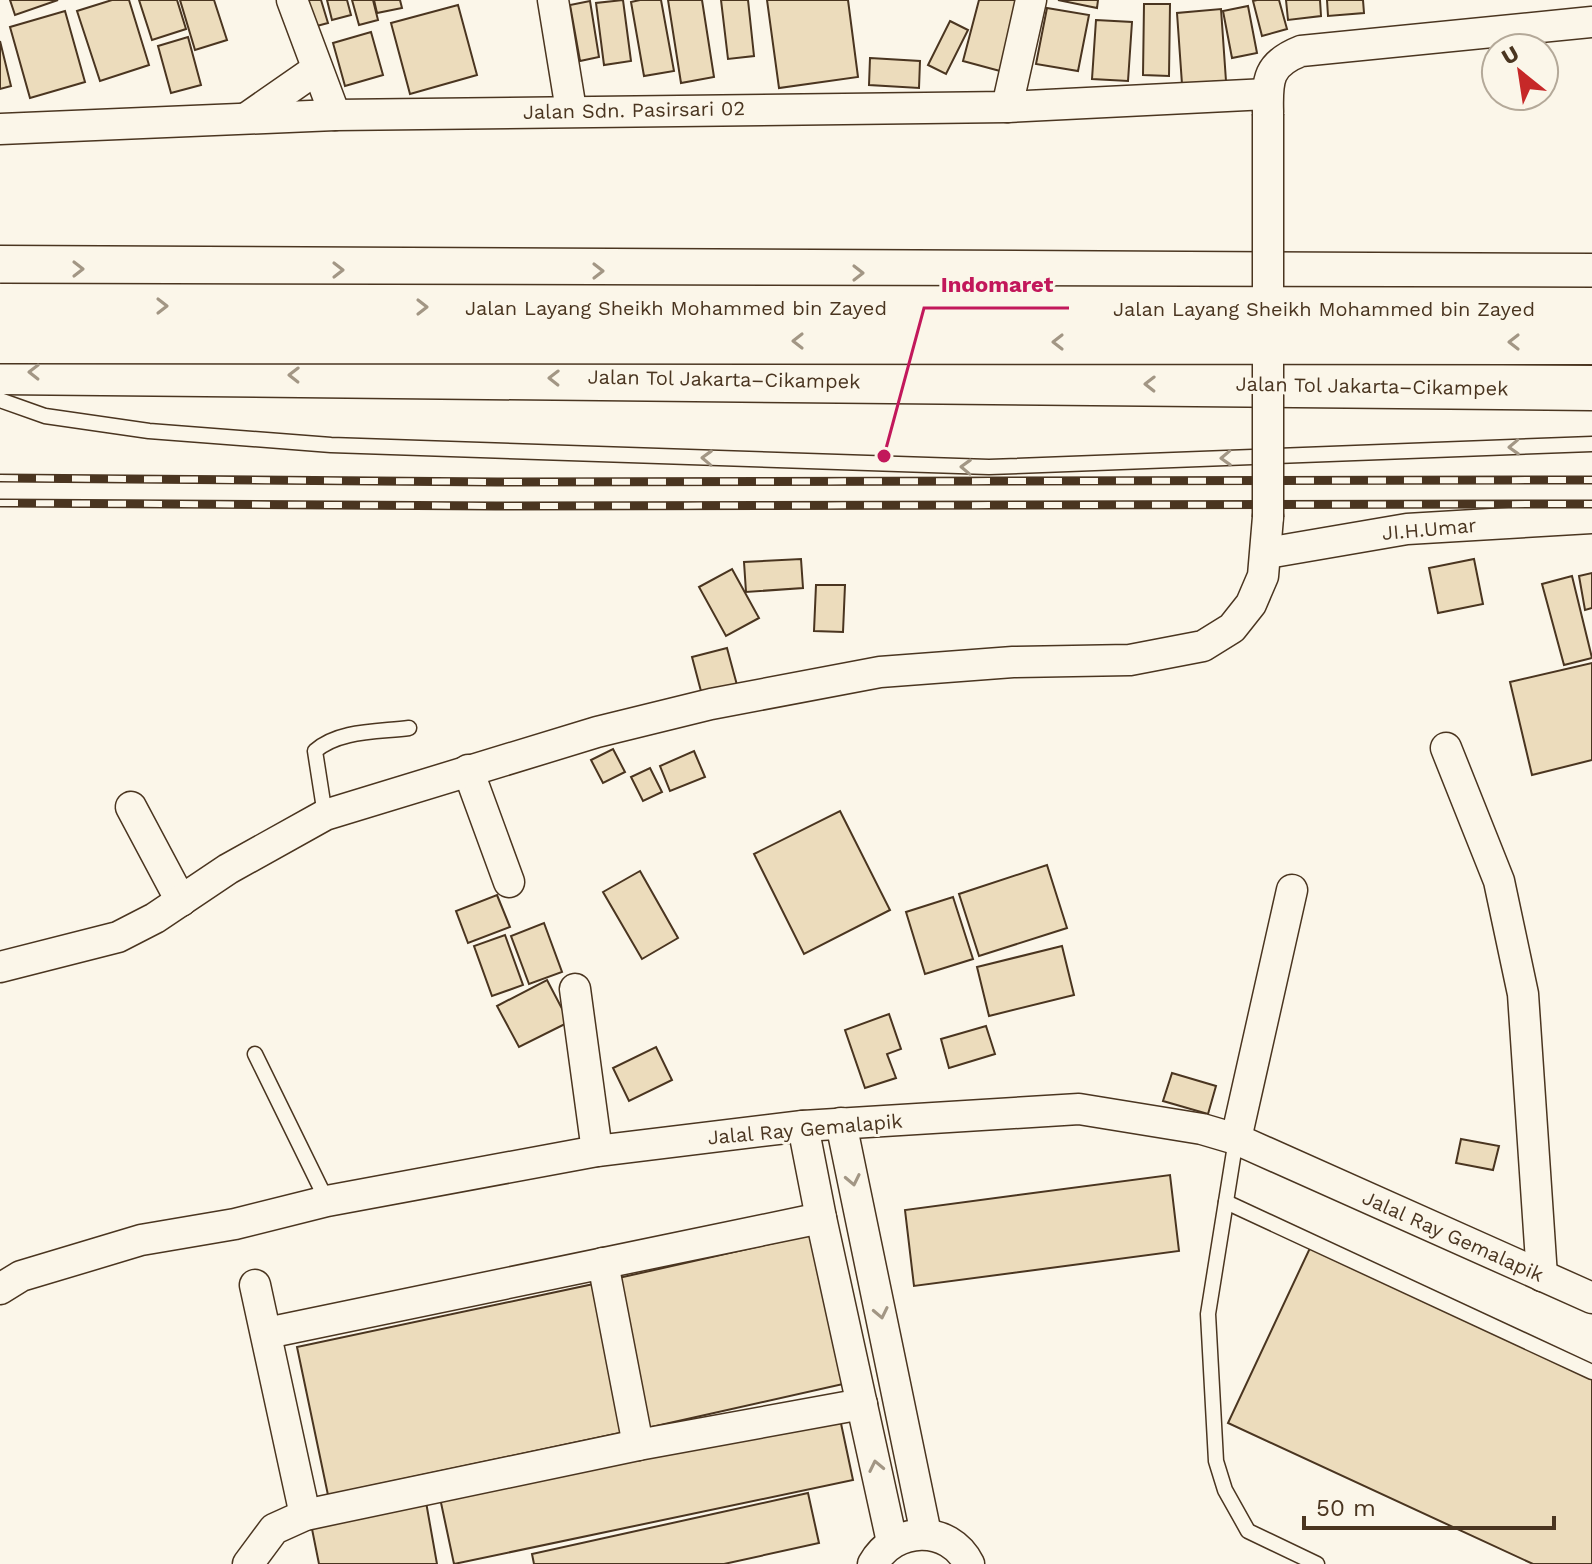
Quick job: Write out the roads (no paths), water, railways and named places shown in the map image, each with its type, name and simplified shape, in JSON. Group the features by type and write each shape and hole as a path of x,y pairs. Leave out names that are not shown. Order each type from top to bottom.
{"highway":[{"path":"0,268 1592,276"},
{"name":"Jalan Layang Sheikh Mohammed bin Zayed","path":"0,306 1592,310"},
{"name":"Jalan Layang Sheikh Mohammed bin Zayed","path":"0,341 1592,342"},
{"name":"Jalan Tol Jakarta–Cikampek","path":"0,372 1592,388"}],"street":[{"path":"292,0 335,115"},
{"path":"553,0 571,110"},
{"path":"1007,107 1031,0"},
{"path":"0,967 118,937 181,901 228,869 325,815 597,732 711,704 880,672 1013,662 1130,660 1185,651 1219,638 1232,628 1251,604 1263,576 1267,553 1267,104 1272,71 1287,57 1301,51 1575,15"},
{"path":"248,117 317,69"},
{"name":"Jalan Sdn. Pasirsari 02","path":"0,129 248,117 571,110 1267,104"},
{"name":"JI.H.Umar","path":"1267,553 1407,529 1592,518"},
{"path":"1446,748 1499,881 1523,994 1542,1276"},
{"path":"468,770 509,882"},
{"path":"131,807 181,901"},
{"path":"1236,1139 1292,890"},
{"path":"575,989 597,1151"},
{"name":"Jalal Ray Gemalapik","path":"0,1289 21,1276 141,1240 235,1224 327,1201 597,1151 803,1126 1079,1109 1202,1129 1236,1139 1592,1298"},
{"path":"841,1123 926,1534"},
{"path":"803,1126 862,1404 883,1553 909,1535 926,1534 941,1537 955,1545 969,1564"},
{"path":"267,1333 821,1218"},
{"path":"603,1263 638,1445"},
{"path":"255,1285 305,1515"},
{"path":"248,1564 274,1529 305,1515 638,1445 862,1404"}],"lane":[{"path":"0,400 45,416 149,431 331,445 989,467 1592,444"},
{"path":"325,815 315,751 339,737 409,728"},
{"path":"255,1054 327,1201"},
{"path":"1236,1139 1208,1314 1216,1461 1225,1490 1248,1531 1317,1564"},
{"path":"1226,1202 1592,1372"}],"railway":[{"path":"0,478 497,482 1592,480"},
{"path":"0,503 496,506 1592,504"}],"place":[{"name":"Indomaret","path":"884,456"}]}
